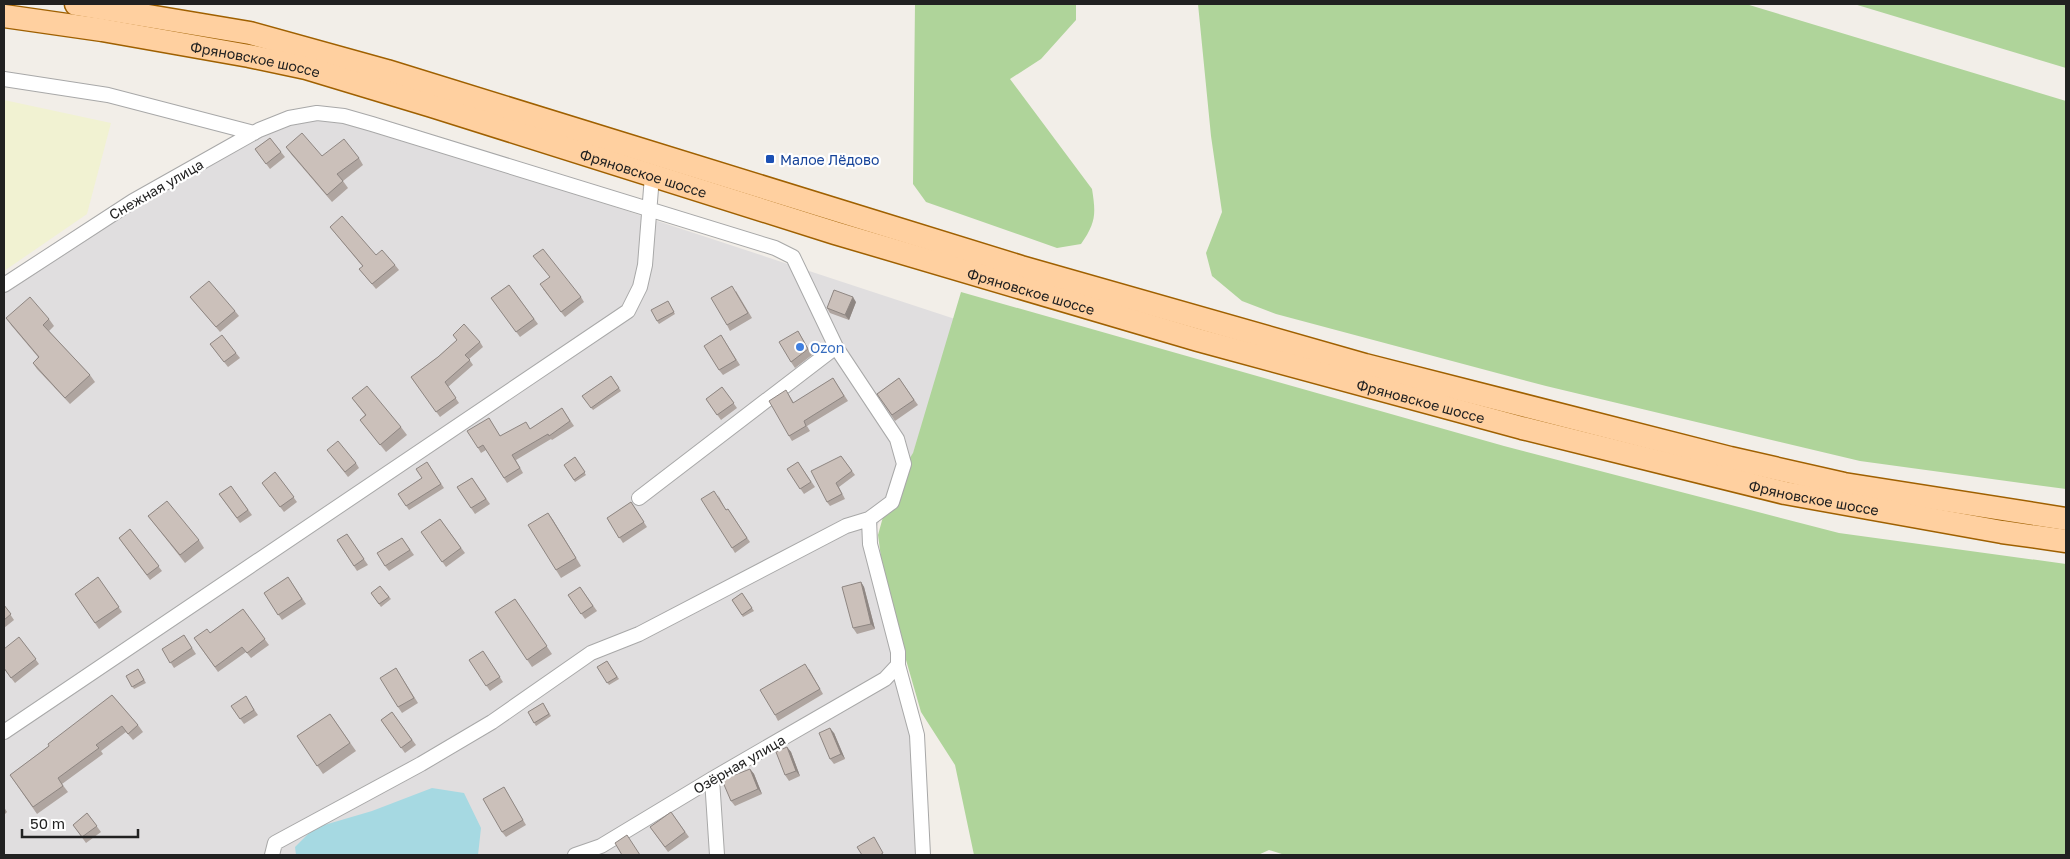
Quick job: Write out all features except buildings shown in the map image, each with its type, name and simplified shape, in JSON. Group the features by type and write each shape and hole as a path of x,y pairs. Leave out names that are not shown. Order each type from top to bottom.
{"main road":[{"name":"Фряновское шоссе","path":"76,4 250,33 351,61 1084,286 1374,367 1730,458 1844,484 2066,519"},
{"name":"Фряновское шоссе","path":"4,16 102,30 258,57 306,68 844,236 1189,337 1522,428 1785,493 2002,532 2066,541"}],"street":[{"path":"4,79 108,95 254,133"},
{"name":"Снежная улица","path":"4,285 133,201 254,133 289,118 317,113 344,116 775,248 793,257 836,347 897,439 904,464 892,502 869,519 846,526 639,634 591,653 492,722 421,764 275,843 272,855"},
{"path":"4,732 628,311 640,287 645,265 652,176"},
{"path":"638,498 836,347"},
{"path":"869,519 870,544 898,652 898,665 917,736 923,855"},
{"name":"Озёрная улица","path":"575,855 601,846 712,779 886,679 898,665"},
{"path":"712,779 717,855"}],"shaded area":[{"path":"345,118 955,319 912,457 872,536 921,732 928,855 4,855 4,291 257,125"}],"green space":[{"path":"915,4 1076,5 1076,20 1041,59 1010,79 1092,189 1094,218 1090,230 1081,244 1057,248 926,202 913,184"},
{"path":"1198,4 1746,4 2066,101 2066,489 1860,461 1546,386 1276,314 1242,301 1212,276 1206,253 1222,212 1211,136"},
{"path":"1854,4 2066,4 2066,68"},
{"path":"4,100 111,123 87,214 4,271"},
{"path":"961,292 1504,446 1839,533 2066,564 2066,855 1285,855 1269,850 1258,855 974,855 955,765 921,712 885,587 878,535 891,488 913,453"}],"water":[{"path":"432,788 464,793 481,828 478,855 296,855 295,847 314,828 372,811"}],"place":[{"name":"Малое Лёдово","path":"770,159"},
{"name":"Ozon","path":"800,347"}]}
